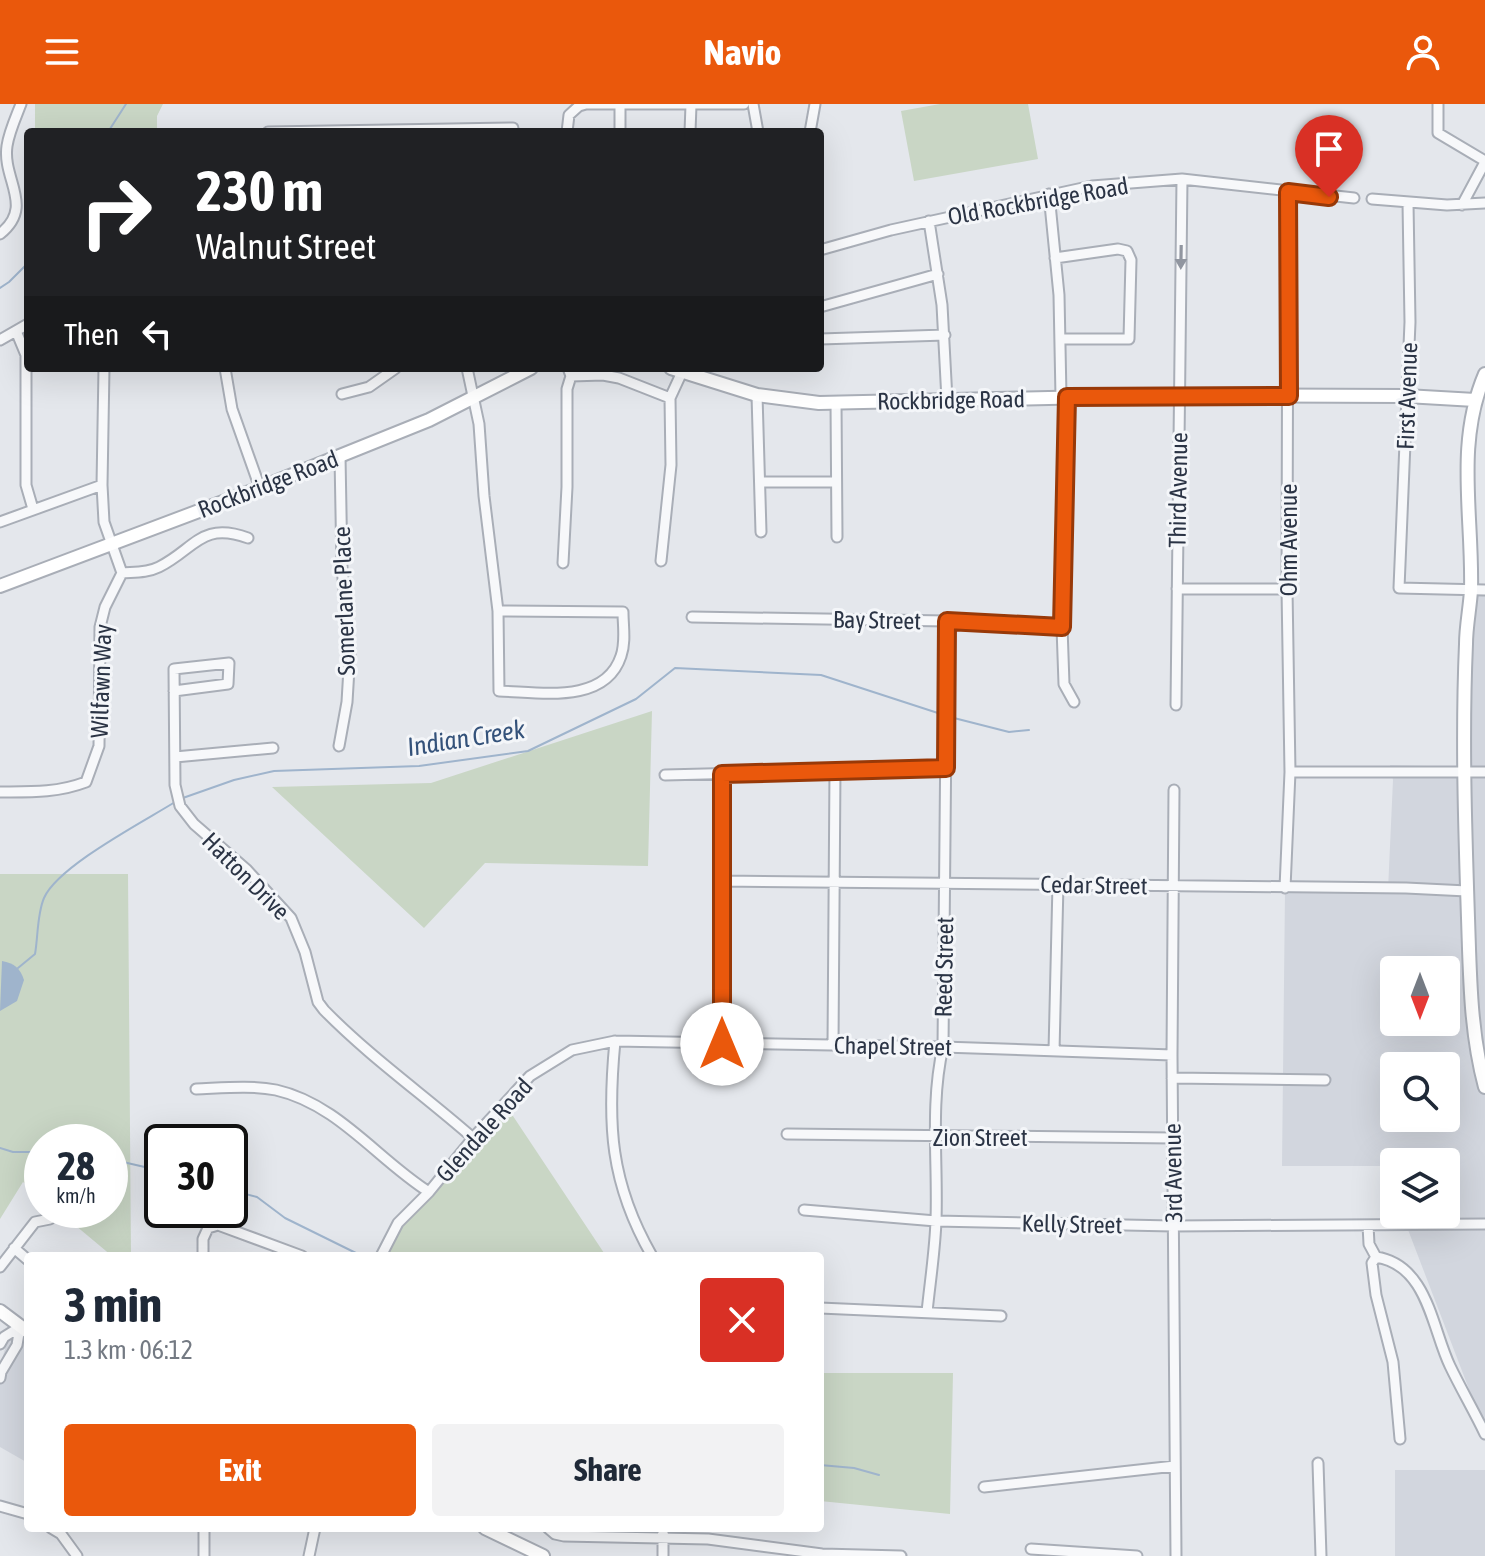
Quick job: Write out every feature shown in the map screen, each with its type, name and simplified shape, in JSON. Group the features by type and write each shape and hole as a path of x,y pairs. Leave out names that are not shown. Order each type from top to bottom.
{"street":[{"path":"0,234 11,224 17,210 7,146 21,104"},
{"path":"567,128 569,115 579,106 744,104"},
{"path":"753,104 757,128"},
{"path":"811,128 815,104"},
{"path":"1438,104 1438,133 1485,162 1462,205"},
{"path":"620,105 620,128"},
{"path":"690,128 691,105"},
{"name":"Old Rockbridge Road","path":"824,249 929,221 1092,186 1182,179 1354,198"},
{"name":"Third Avenue","path":"1176,705 1182,179"},
{"name":"Ohm Avenue","path":"1285,888 1290,772 1288,192"},
{"path":"1049,194 1064,397 1064,684 1074,702"},
{"path":"1372,199 1462,205 1485,203"},
{"name":"First Avenue","path":"1408,203 1410,304 1399,588 1471,590"},
{"path":"929,221 945,335 947,400"},
{"path":"1055,258 1118,249 1127,251 1131,260 1129,339 1060,339"},
{"path":"824,306 938,274"},
{"path":"0,340 24,326"},
{"path":"16,331 24,350"},
{"path":"824,339 945,335"},
{"path":"26,372 26,485 33,509"},
{"path":"104,372 104,522 122,573 157,568 211,533 228,532 248,538"},
{"path":"226,372 232,409 260,488"},
{"path":"342,394 369,387 390,372"},
{"path":"468,372 479,424 498,611 499,691 587,690 604,681 622,654 623,612 498,611"},
{"name":"Rockbridge Road","path":"0,586 260,488 429,420 524,372"},
{"path":"563,563 570,372 619,378 670,398"},
{"path":"661,561 671,465 670,398 676,372"},
{"name":"Rockbridge Road","path":"683,372 757,395 836,402 1180,395 1406,396 1475,400"},
{"path":"1485,374 1475,400 1467,453 1471,590 1466,643 1467,891 1474,1038 1485,1087"},
{"path":"757,395 761,532"},
{"path":"836,402 837,537"},
{"name":"Somerlane Place","path":"339,746 347,702 350,652 342,557 340,456"},
{"path":"760,482 836,482"},
{"path":"0,522 102,485"},
{"name":"Wilfawn Way","path":"0,792 44,793 86,782 99,746 100,627 105,607 122,573"},
{"path":"1177,589 1287,589"},
{"path":"1471,590 1485,590"},
{"name":"Bay Street","path":"692,617 947,621 1062,627"},
{"name":"Reed Street","path":"927,1312 936,1221 939,1062 943,1047 947,621"},
{"path":"229,663 228,684 174,691 174,669 229,663"},
{"name":"Hatton Drive","path":"174,691 175,785 180,806 194,824 247,870 291,918 305,952 318,1002 324,1010 371,1054 473,1138"},
{"path":"175,757 273,748"},
{"path":"665,775 946,768"},
{"path":"833,1045 835,769"},
{"path":"1290,772 1485,772"},
{"path":"722,774 722,1044"},
{"name":"3rd Avenue","path":"1174,790 1172,1078 1176,1556"},
{"name":"Cedar Street","path":"721,881 1467,891"},
{"path":"1054,1051 1058,884"},
{"path":"615,1041 611,1100 617,1173 650,1252"},
{"name":"Glendale Road","path":"383,1252 398,1223 530,1076 572,1050 615,1041"},
{"name":"Chapel Street","path":"615,1041 1172,1055"},
{"path":"1172,1078 1325,1080"},
{"path":"196,1089 266,1088 293,1096 341,1121 429,1192"},
{"name":"Zion Street","path":"787,1134 1173,1138"},
{"name":"Kelly Street","path":"804,1210 936,1221 1173,1226 1485,1224"},
{"path":"203,1252 203,1239 208,1228 218,1225 291,1252"},
{"path":"1368,1225 1369,1244 1376,1257"},
{"path":"0,1267 30,1228"},
{"path":"14,1248 24,1257"},
{"path":"1376,1257 1388,1259 1409,1276 1429,1303 1450,1366 1485,1434"},
{"path":"1376,1257 1372,1263 1376,1295 1393,1362 1400,1439"},
{"path":"824,1308 1001,1316"},
{"path":"0,1311 24,1329"},
{"path":"0,1344 4,1337 24,1329"},
{"path":"1,1371 24,1329"},
{"path":"1318,1463 1321,1556"},
{"path":"984,1487 1175,1466"},
{"path":"0,1506 24,1513"},
{"path":"58,1532 79,1552"},
{"path":"204,1532 204,1556"},
{"path":"309,1556 314,1532"},
{"path":"493,1532 543,1556"},
{"path":"555,1532 564,1536 663,1533 822,1554 901,1556"},
{"path":"663,1533 663,1556"},
{"path":"1031,1549 1137,1556"}],"shaded area":[{"path":"1485,595 1485,1431 1407,1228 1460,1228 1460,1148 1380,1148 1380,1166 1282,1166 1285,891 1388,890 1393,780 1390,765 1463,767 1466,597"},
{"path":"12,1323 24,1332 24,1461 0,1447 0,1367"},
{"path":"1395,1470 1485,1470 1485,1556 1395,1556"}],"green space":[{"path":"35,104 163,104 157,116 157,128 35,128"},
{"path":"940,104 1028,104 1038,159 914,181 901,111"},
{"path":"652,711 648,866 485,863 424,928 272,787 431,783"},
{"path":"0,874 128,874 131,1252 107,1252 79,1228 128,1228 128,1124 24,1124 23,1182 0,1219"},
{"path":"505,1104 603,1252 383,1252 403,1218"},
{"path":"824,1373 953,1373 950,1514 824,1501"}],"water":[{"path":"2,961 16,967 24,980 17,1001 0,1011"}],"waterway":[{"path":"111,128 126,104"},
{"path":"0,288 24,267"},
{"name":"Indian Creek","path":"180,799 234,780 274,771 419,766 528,751 636,699 675,668 821,675 944,715"},
{"name":"Indian Creek","path":"950,717 1009,732 1029,730"},
{"name":"Indian Creek","path":"18,968 35,954 42,904 52,886 83,859 175,802"},
{"path":"0,1148 24,1152"},
{"path":"128,1163 144,1167"},
{"path":"248,1195 257,1197 285,1218 354,1252"},
{"path":"824,1465 854,1468 879,1475"}],"route":[{"path":"722,1044 722,774 946,768 947,621 1062,627 1067,397 1289,396 1288,192 1329,197"}]}
